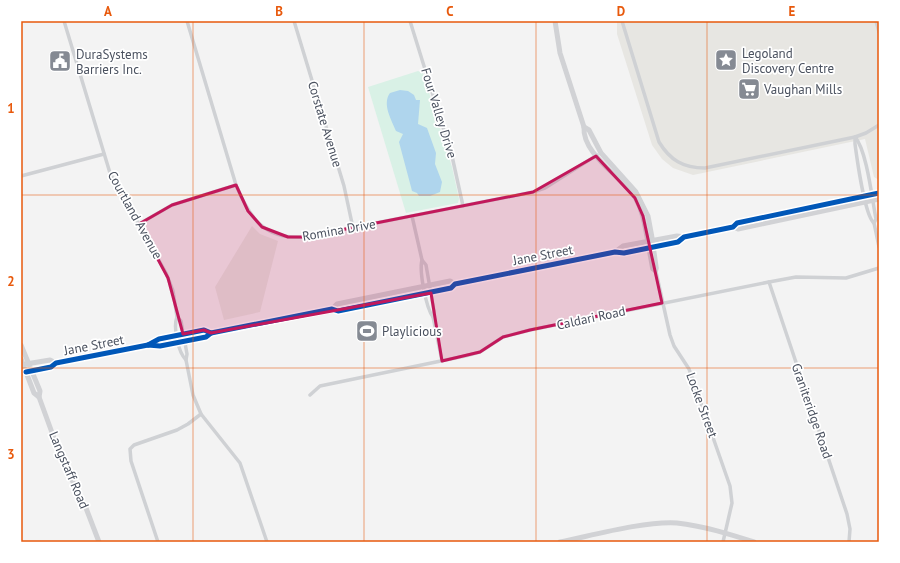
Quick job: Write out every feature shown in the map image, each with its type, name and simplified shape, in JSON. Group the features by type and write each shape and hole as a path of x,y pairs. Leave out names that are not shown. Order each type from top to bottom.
{"main road":[{"path":"554,21 560,53 584,126 589,130 598,154 629,183 639,197 648,216 651,247"},
{"name":"Jane Street","path":"616,252 623,246 677,236 684,237 734,226 737,223 879,193"},
{"name":"Jane Street","path":"734,226 738,229 879,199"},
{"name":"Jane Street","path":"148,345 159,339 204,330 210,333 332,309 338,311 428,293 451,288 455,284 616,252 624,253 678,242 684,237"},
{"name":"Jane Street","path":"332,309 337,304 427,287 450,281 455,284"},
{"name":"Jane Street","path":"23,372 52,367 56,363 148,345 160,346 206,338 210,333"},
{"name":"Langstaff Road","path":"21,345 30,363 40,391 39,397 62,460 86,508 99,542"},
{"name":"Langstaff Road","path":"21,359 23,372 34,393 39,397"},
{"name":"Jane Street","path":"22,365 50,360 56,363"},
{"path":"560,542 664,523 696,526 726,533 754,542"}],"street":[{"name":"Courtland Avenue","path":"64,21 110,173 168,278 178,317 181,321 187,354 186,360"},
{"name":"Romina Drive","path":"187,21 236,185 248,211 262,227 270,231 297,238 463,206 545,188 598,154"},
{"name":"Corstate Avenue","path":"294,21 344,186 353,228"},
{"name":"Four Valley Drive","path":"410,21 452,156 463,206"},
{"path":"622,21 659,142 665,152 681,164 690,167 705,168 855,137 866,134 879,125"},
{"path":"876,21 879,32"},
{"path":"855,137 860,143 876,219 874,223"},
{"path":"855,137 854,143 866,202 871,220 874,223 879,247"},
{"path":"21,176 104,154"},
{"path":"139,224 172,205 236,185"},
{"path":"412,216 422,260 426,265 429,312 433,316 442,361"},
{"name":"Locke Street","path":"651,247 652,269 656,272 662,303 672,340 689,369 730,486 732,503 723,542"},
{"name":"Caldari Road","path":"310,395 320,386 480,352 504,337 530,330 796,277 846,278 879,268"},
{"name":"Graniteridge Road","path":"769,282 847,514 850,529 849,542"},
{"name":"Courtland Avenue","path":"178,317 175,322 178,342 182,356 186,360"},
{"path":"186,360 193,395 201,414 240,463 267,542"},
{"path":"158,542 131,461 130,449 134,445 182,427 201,414"}],"highlighted area":[{"path":"596,156 635,198 643,216 662,303 503,337 480,352 442,361 431,293 211,333 204,330 183,334 168,278 139,224 172,205 236,185 248,211 262,227 288,237 305,237 533,192"}],"shaded area":[{"path":"617,21 879,21 879,180 874,177 865,139 693,175 673,168 662,159 652,145 617,34"},
{"path":"252,226 260,234 278,241 260,312 224,320 215,287"}],"green space":[{"path":"418,71 423,73 452,167 459,199 458,203 406,213 368,87"}],"water":[{"path":"400,90 408,91 414,95 416,100 420,100 418,124 427,128 436,153 435,164 442,182 440,192 430,196 419,196 417,193 412,191 399,142 403,134 396,131 388,112 387,102 390,93"}],"cycle path":[{"path":"26,372 51,367 56,363 148,345 160,346 206,337 211,333 332,309 338,311 451,288 455,284 615,252 624,253 678,242 684,237 733,227 737,223 879,193"},
{"path":"148,345 159,339 204,330 211,333"}],"place":[{"name":"Legoland Discovery Centre","path":"726,60"},
{"name":"DuraSystems Barriers Inc.","path":"60,61"},
{"name":"Vaughan Mills","path":"749,89"},
{"name":"Playlicious","path":"367,331"}]}
